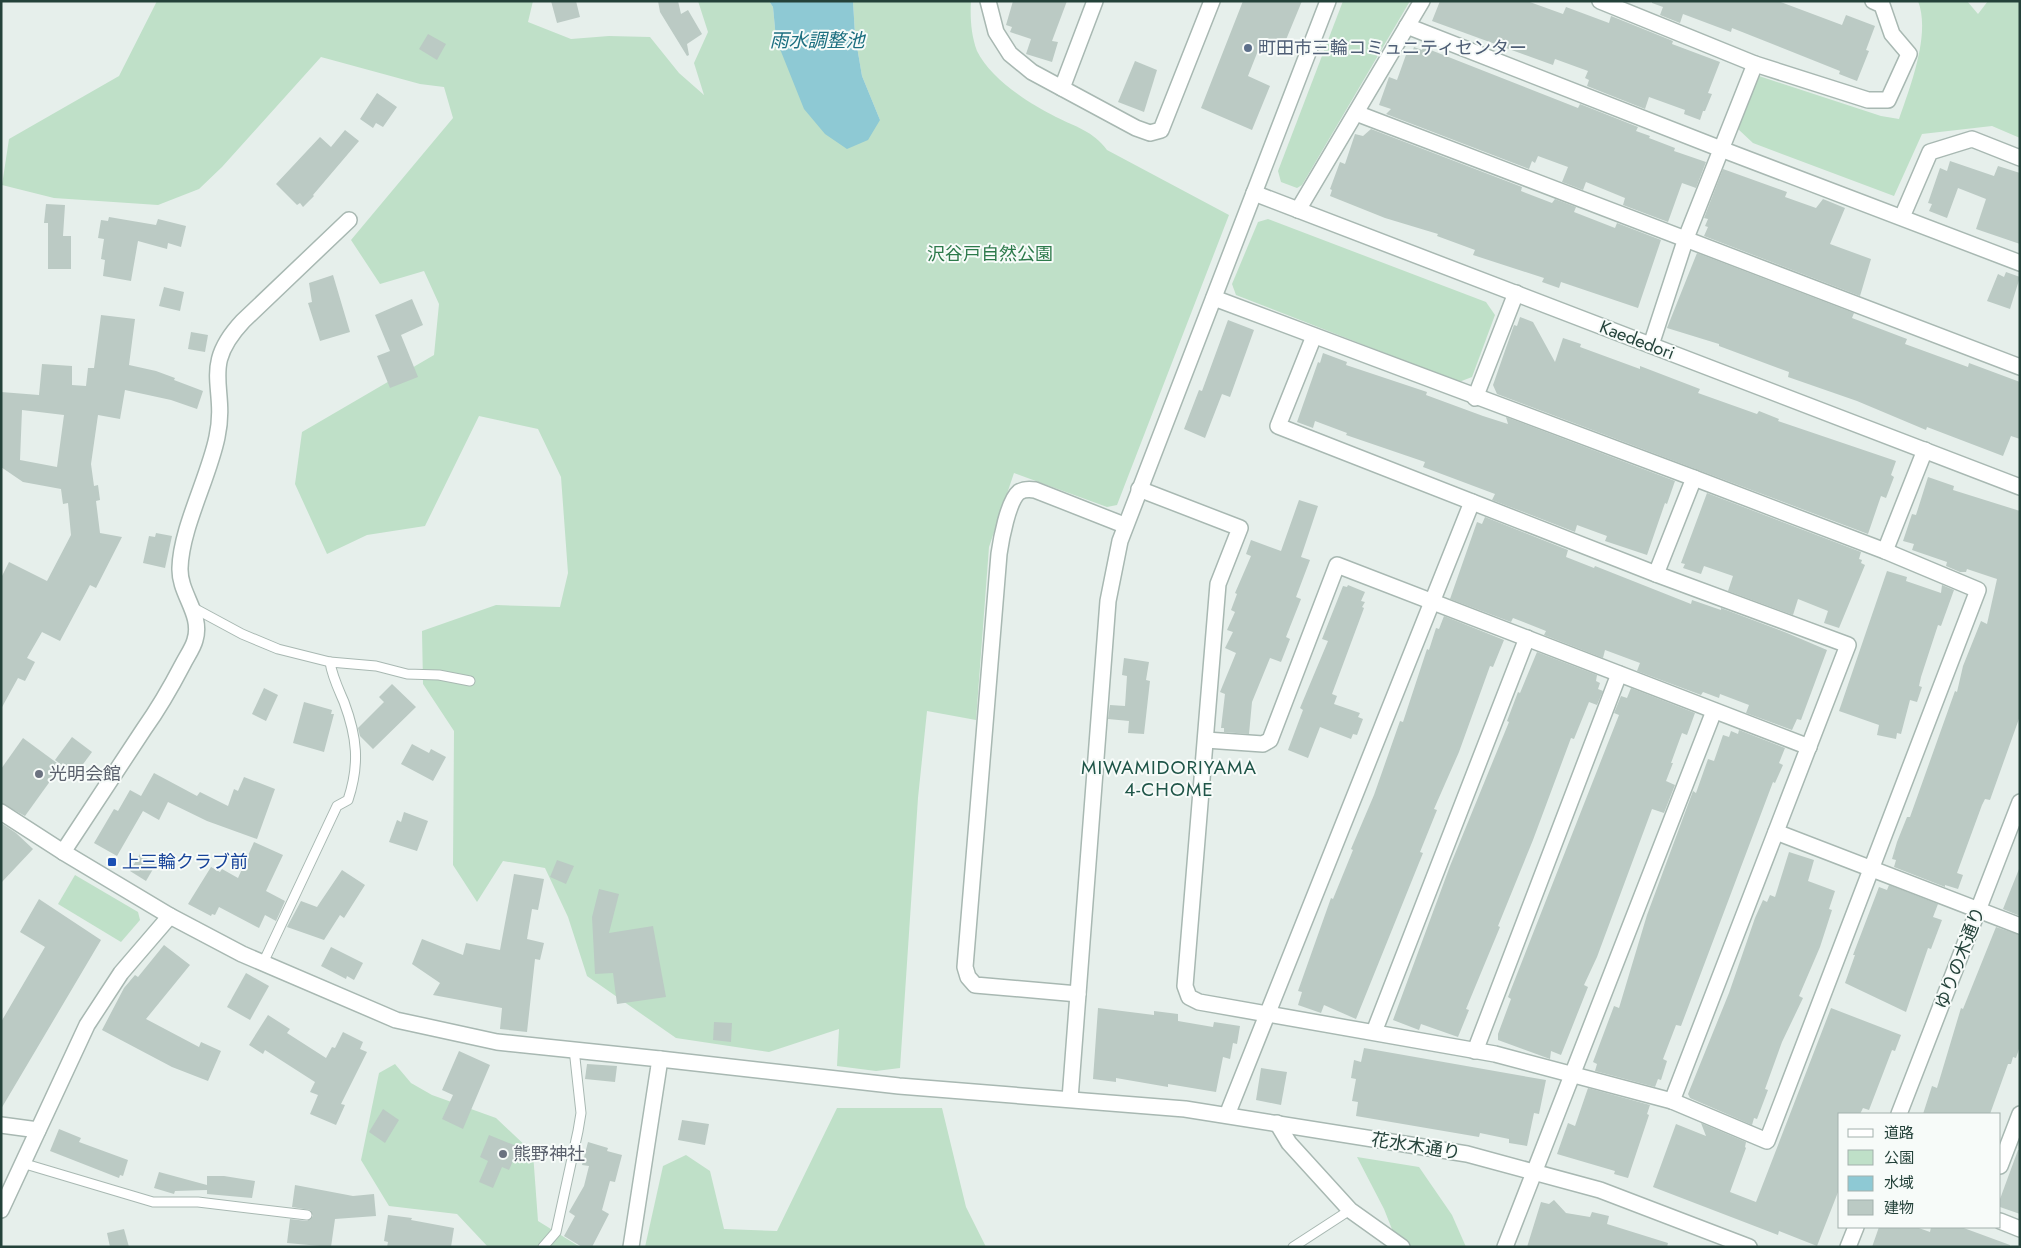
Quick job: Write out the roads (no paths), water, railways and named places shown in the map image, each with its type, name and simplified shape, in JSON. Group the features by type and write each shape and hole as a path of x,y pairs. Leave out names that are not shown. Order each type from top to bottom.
{"street":[{"path":"988,1 996,32 1010,54 1032,72 1136,128 1150,133 1161,130 1212,1"},
{"path":"1062,88 1095,1"},
{"path":"1070,1100 1108,601 1124,525 1214,298 1328,1"},
{"path":"1298,210 1422,1"},
{"path":"1600,1 1756,64 1868,100 1888,100 1909,54 1892,34 1882,5 1874,1"},
{"path":"1407,26 1721,150 2020,263"},
{"path":"1651,345 1686,238 1756,64"},
{"path":"1356,113 1686,238 2020,368"},
{"path":"1902,217 1930,152 1972,139 2020,158"},
{"name":"Kaededori","path":"1254,193 2020,487"},
{"path":"63,852 171,688 195,640 197,624 192,607 182,587 180,568 184,544 217,438 220,416 217,371 221,352 230,335 243,320 349,220"},
{"path":"1475,398 1516,293"},
{"path":"1139,489 1240,528 1218,584 1185,986 1189,996 1199,1002 1495,1054 1672,1102 1767,1141 1978,590 1694,478 1475,398 1214,298"},
{"path":"1314,336 1278,426 1656,574 1848,645 1672,1102"},
{"path":"1885,552 1924,450"},
{"path":"1656,574 1694,478"},
{"path":"1078,994 975,985 968,977 965,967 999,554 1002,534 1015,496 1027,489 1035,490 1124,525"},
{"path":"1227,1115 1472,502"},
{"path":"1206,740 1263,744 1270,740 1337,564 1809,748"},
{"path":"1374,1032 1527,638"},
{"path":"1475,1051 1619,674"},
{"path":"1505,1247 1714,711"},
{"name":"ゆりの木通り","path":"1899,1113 2020,802"},
{"name":"花水木通り","path":"1,812 63,852 170,916 263,963 396,1020 498,1042 899,1086 1227,1115 1467,1154 1600,1190 1749,1247"},
{"path":"1776,832 1871,871 2020,926"},
{"path":"1,1210 87,1026 106,994 170,916"},
{"path":"631,1247 660,1059"},
{"path":"2001,1163 2020,1114"},
{"path":"1277,1123 1289,1143 1350,1210 1402,1247"},
{"path":"1,1126 38,1130"},
{"path":"2001,1221 2020,1229"},
{"path":"1848,1247 1856,1228"}],"lane":[{"path":"192,607 242,634 278,649 330,662 376,666 407,674 439,676 470,681"},
{"path":"263,963 337,806 348,800 356,777 354,741 349,717 332,675 330,662"},
{"path":"543,1247 556,1232 581,1113 574,1049"},
{"path":"22,1163 153,1202 198,1202 307,1215"},
{"path":"1293,1247 1350,1210"}],"water":[{"name":"雨水調整池","path":"769,1 853,1 855,35 862,76 880,120 868,140 847,149 825,134 804,109 776,39 773,7"}],"place":[{"name":"町田市三輪コミュニティセンター","path":"1248,48"},
{"name":"光明会館","path":"39,774"},
{"name":"上三輪クラブ前","path":"112,862"},
{"name":"熊野神社","path":"503,1154"}],"district":[{"name":"MIWAMIDORIYAMA 4-CHOME","path":"1169,778"}],"park label":[{"name":"沢谷戸自然公園","path":"990,254"}]}
